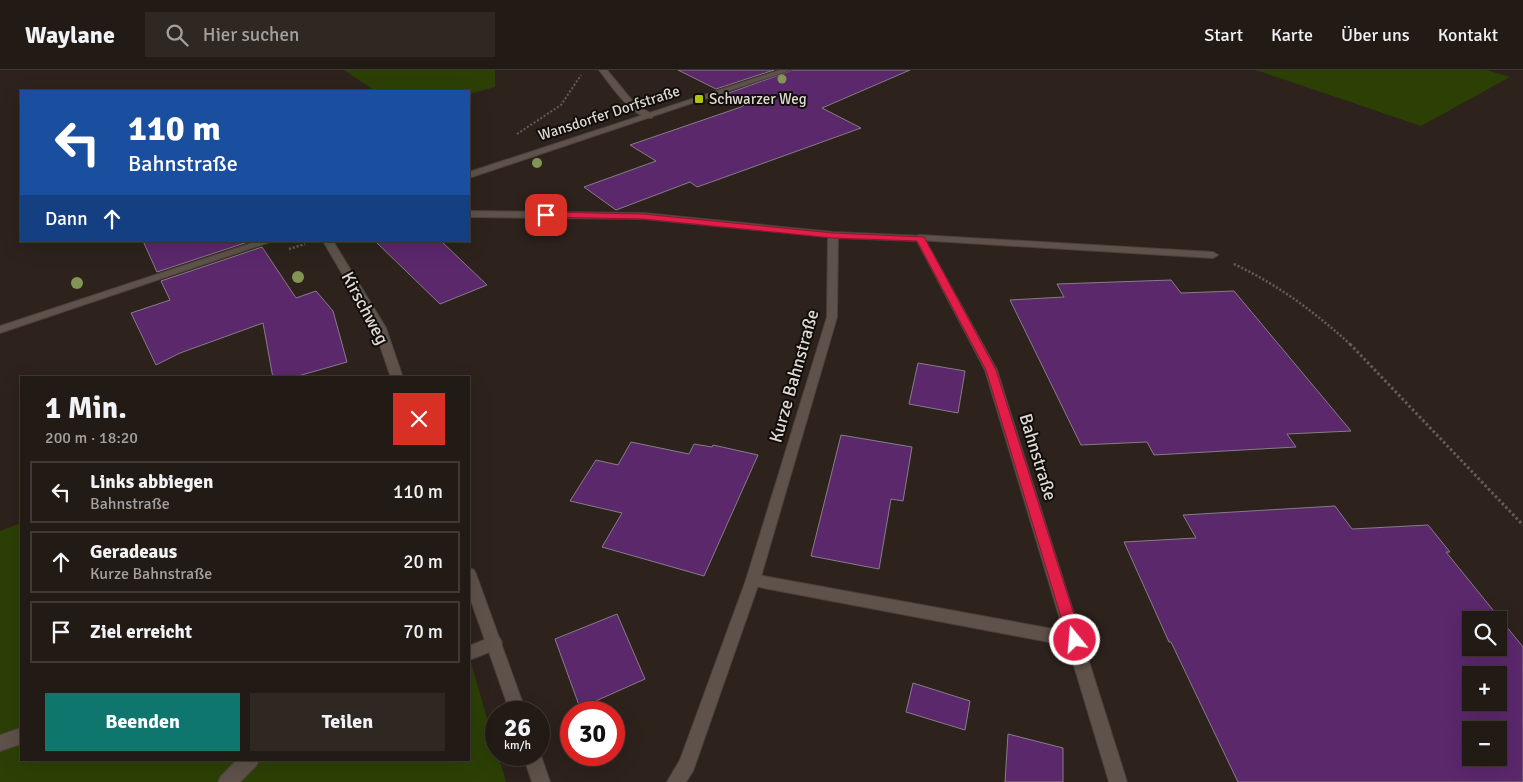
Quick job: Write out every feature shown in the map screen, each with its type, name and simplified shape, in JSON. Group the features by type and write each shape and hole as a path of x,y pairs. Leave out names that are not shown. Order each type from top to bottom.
{"street":[{"path":"603,70 632,106 649,116"},
{"name":"Wansdorfer Dorfstraße","path":"470,175 786,70"},
{"path":"470,214 643,216 833,235 920,238 1213,256"},
{"name":"Kurze Bahnstraße","path":"676,782 687,765 753,580 832,317 833,235"},
{"name":"Bahnstraße","path":"920,238 991,370 1118,782"},
{"path":"0,330 265,242"},
{"name":"Kirschweg","path":"329,242 380,328 396,376"},
{"path":"470,577 514,701"},
{"path":"753,580 1075,640"},
{"path":"470,653 494,643"},
{"path":"0,743 20,736"},
{"path":"228,782 249,761"},
{"path":"536,766 541,782"}],"path":[{"path":"513,136 561,106 584,70"},
{"path":"1213,256 1264,278 1317,314 1383,377 1523,525"}],"green space":[{"path":"344,70 495,70 495,87 470,94 470,90 374,90"},
{"path":"1256,70 1486,70 1510,77 1421,126"},
{"path":"20,523 20,761 470,761 470,659 485,711 485,766 501,766 506,782 0,782 0,531"}],"building":[{"path":"678,70 774,70 716,89"},
{"path":"793,70 910,70 822,108 861,128 714,181 697,187 690,182 616,210 584,187 656,161 630,145 741,107 746,104 726,94"},
{"path":"143,242 248,242 157,272"},
{"path":"376,242 442,242 487,285 440,304"},
{"path":"262,247 296,298 316,291 333,311 347,362 298,376 273,376 263,323 180,353 156,365 131,313 170,300 161,281"},
{"path":"1171,280 1181,293 1234,291 1351,431 1287,434 1296,447 1154,455 1147,442 1081,445 1010,300 1064,297 1057,284"},
{"path":"918,363 965,371 958,413 909,404"},
{"path":"841,435 912,447 903,501 891,499 879,569 811,556"},
{"path":"631,442 689,454 694,444 712,447 713,445 758,455 704,576 602,547 622,513 570,501 596,460 618,465"},
{"path":"1335,506 1352,529 1428,525 1450,552 1446,552 1494,611 1462,611 1462,656 1507,656 1507,627 1523,647 1523,782 1238,782 1171,642 1169,642 1124,542 1196,538 1183,515"},
{"path":"617,614 645,679 596,701 577,701 555,639"},
{"path":"913,683 970,701 965,730 906,712"},
{"path":"1008,734 1063,748 1063,782 1005,782"}],"place":[{"name":"Schwarzer Weg","path":"699,99"}],"route":[{"path":"546,215 643,216 833,235 920,238 991,370 1075,640"}]}
